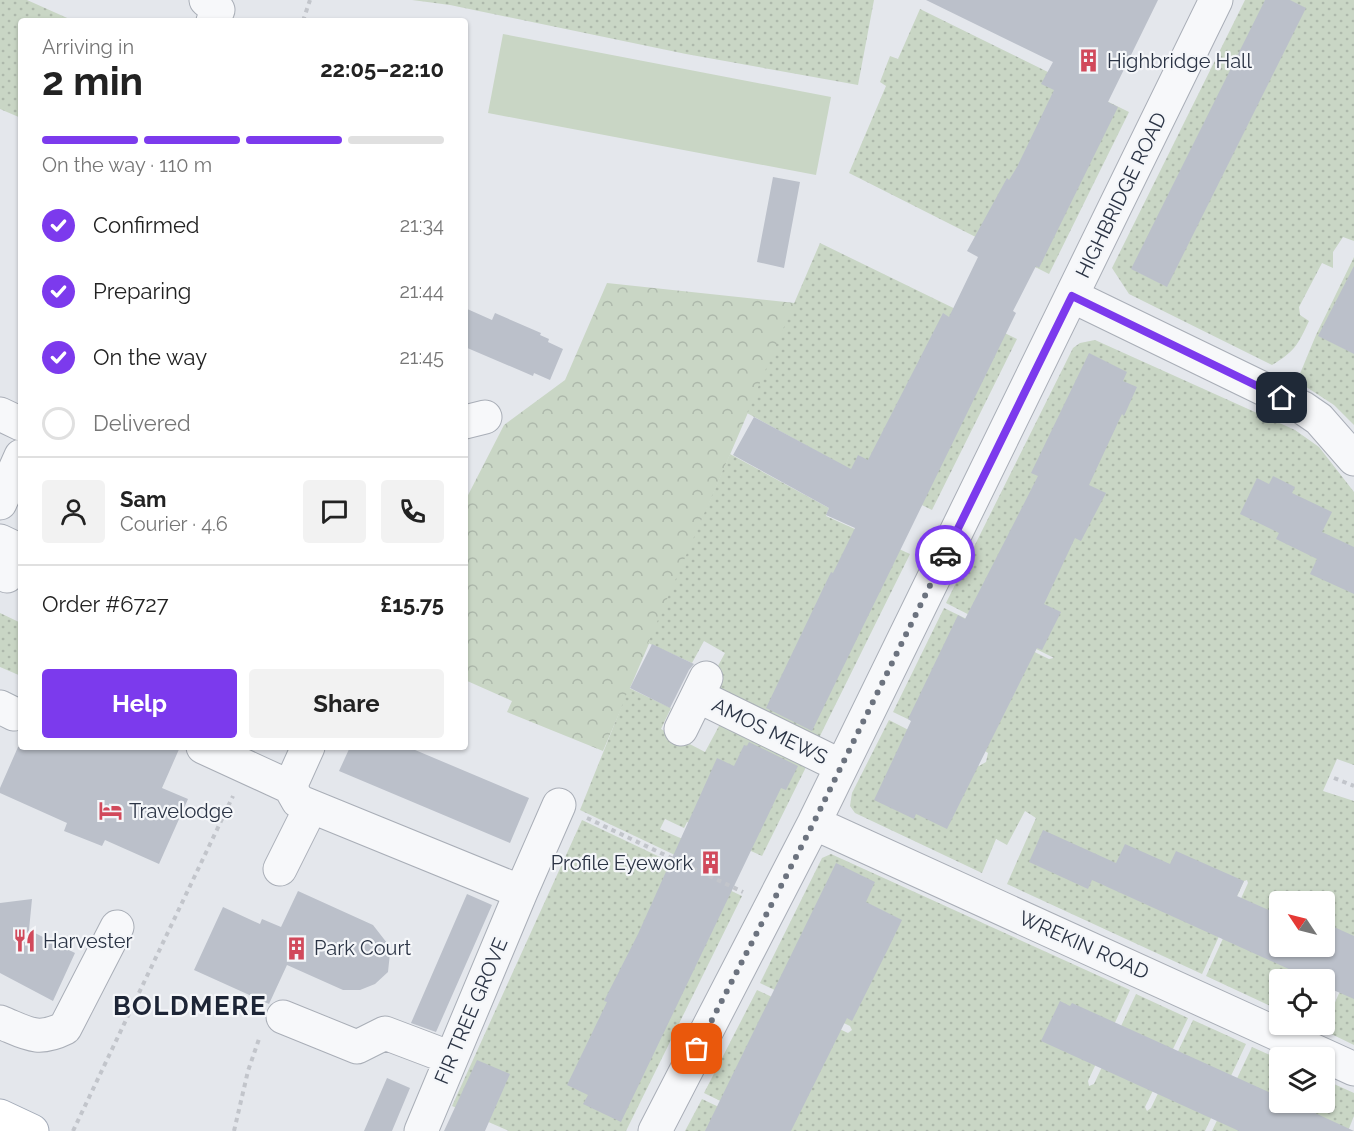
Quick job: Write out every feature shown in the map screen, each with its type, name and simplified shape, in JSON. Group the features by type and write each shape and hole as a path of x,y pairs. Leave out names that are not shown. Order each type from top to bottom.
{"main road":[{"path":"0,1116 32,1131"}],"street":[{"path":"206,0 218,10 214,18"},
{"name":"HIGHBRIDGE ROAD","path":"655,1131 814,822 1216,0"},
{"path":"1072,296 1303,408 1319,419 1354,459"},
{"path":"0,414 18,423"},
{"path":"0,503 18,463"},
{"path":"0,541 10,567"},
{"name":"AMOS MEWS","path":"681,729 702,687 841,766"},
{"path":"210,750 247,767 300,797 521,892"},
{"path":"280,869 300,797 308,750"},
{"name":"FIR TREE GROVE","path":"421,1131 560,805"},
{"name":"WREKIN ROAD","path":"814,822 1354,1069"},
{"path":"0,1022 26,1033 41,1036 53,1034 65,1028 117,927"},
{"path":"283,1017 357,1047 385,1033 451,1058"}],"path":[{"path":"304,18 310,0"},
{"path":"73,1131 247,767"},
{"path":"1334,778 1354,786"},
{"path":"560,805 772,905"},
{"path":"234,1131 248,1071 263,1027 271,1012 283,1017"}],"green space":[{"path":"0,0 27,0 67,18 18,18 18,117 0,109"},
{"path":"412,0 874,0 858,85 686,54 450,5"},
{"path":"1245,0 1354,0 1354,241 1343,237 1333,252 1333,268 1322,263 1299,307 1300,315 1309,321 1290,352 1272,365 1129,294 1112,268"},
{"path":"920,9 1129,112 1049,274 849,173 886,86 880,82 890,56 898,59"},
{"path":"503,34 831,97 816,175 488,113"},
{"path":"820,243 1017,339 932,510 851,470 747,413"},
{"path":"1354,257 1354,425 1334,405 1297,381 1316,335"},
{"path":"607,283 795,303 603,751 507,712 512,701 468,681 468,495 504,425 565,380"},
{"path":"1095,340 1295,430 1319,447 1354,492 1354,765 1337,759 1323,791 1354,801 1354,943 1335,986 1335,969 1269,969 1269,1005 1206,976 1248,883 1247,880 1244,881 1202,974 1007,884 1036,818 1025,811 1007,845 996,839 982,873 855,813 850,806 852,793 889,720 979,766 986,762 988,753 985,751 983,755 893,712 944,608 1049,659 1054,658 946,603 1073,348 1080,343"},
{"path":"730,454 829,508 826,516 910,554 817,742 716,694 713,675 725,653 704,641 692,663 648,643"},
{"path":"0,613 18,622 18,675 0,667"},
{"path":"629,688 671,708 661,729 705,752 719,726 736,722 809,761 762,856 687,822 684,828 665,819 660,829 687,841 679,857 580,810"},
{"path":"582,820 742,896 626,1131 509,1131 452,1106"},
{"path":"831,854 1130,990 1088,1081 1089,1086 1094,1084 1136,994 1188,1018 1145,1107 1147,1111 1151,1108 1193,1020 1246,1044 1205,1131 782,1131 704,1093 757,990 848,1033 852,1030 850,1026 760,983 822,858"},
{"path":"1354,959 1354,1045 1333,1035 1335,1003"},
{"path":"1252,1047 1269,1055 1269,1113 1278,1113 1276,1131 1212,1131"},
{"path":"1335,1084 1354,1093 1354,1116 1348,1131 1280,1131 1289,1113 1335,1113"},
{"path":"702,1099 769,1131 685,1131"}],"building":[{"path":"926,0 1158,0 1108,102 1118,107 1039,268 1036,266 1013,311 1016,313 812,731 766,708 831,572 833,573 855,528 826,515 829,508 733,455 754,417 851,469 858,455 868,460 943,313 949,317 978,257 967,251 1007,178 1009,180 1017,167 1054,90 1041,84 1053,62"},
{"path":"1265,0 1290,0 1306,8 1167,287 1131,269"},
{"path":"773,177 800,182 784,268 757,262"},
{"path":"1354,266 1354,354 1318,336"},
{"path":"468,309 492,320 495,313 541,333 540,335 549,339 548,342 563,349 550,380 534,373 533,376 468,348"},
{"path":"1089,353 1127,372 1123,381 1137,387 1089,485 1106,493 1081,541 1075,538 1044,604 1061,612 1042,650 1037,648 947,829 916,814 914,819 874,800 911,721 908,719 958,615 965,619 1038,476 1031,473"},
{"path":"1273,476 1295,487 1292,493 1332,512 1322,532 1354,547 1354,594 1310,574 1317,559 1276,539 1279,533 1240,514 1257,478 1269,484"},
{"path":"652,644 694,664 670,708 630,688"},
{"path":"749,742 798,766 786,790 781,788 621,1122 583,1104 588,1095 567,1085 717,758 734,766 744,745 747,746"},
{"name":"Travelodge","path":"18,747 18,750 179,750 162,788 188,799 159,864 105,840 102,846 64,831 67,823 0,793 0,788"},
{"path":"349,750 415,750 529,798 510,843 339,771"},
{"path":"1043,830 1116,863 1125,844 1170,864 1176,851 1244,881 1237,896 1269,910 1269,957 1335,957 1335,927 1354,936 1354,999 1335,991 1335,969 1289,969 1092,880 1088,889 1029,862"},
{"path":"836,863 875,882 866,902 902,920 889,947 852,1021 847,1018 791,1131 705,1131"},
{"name":"Park Court","path":"298,891 373,925 387,943 390,953 388,972 375,984 360,990 343,990 287,965 269,1004 194,970 223,907 260,924 262,919 281,927"},
{"path":"467,894 492,905 436,1032 411,1023"},
{"name":"Harvester","path":"32,899 29,930 75,953 53,1001 0,973 0,903"},
{"path":"1060,1001 1070,1006 1072,1003 1269,1092 1269,1113 1315,1113 1354,1131 1239,1131 1041,1041"},
{"path":"477,1060 510,1074 485,1131 444,1131"},
{"path":"387,1078 410,1088 392,1131 364,1131"}],"way so far":[{"path":"697,1049 814,822 945,555"}],"place":[{"name":"Highbridge Hall","path":"1089,61"},
{"name":"Travelodge","path":"111,811"},
{"name":"Profile Eyework","path":"711,863"},
{"name":"Harvester","path":"25,941"},
{"name":"Park Court","path":"296,948"}],"district":[{"name":"BOLDMERE","path":"190,1006"}],"route":[{"path":"945,555 1072,296 1282,398"}]}
